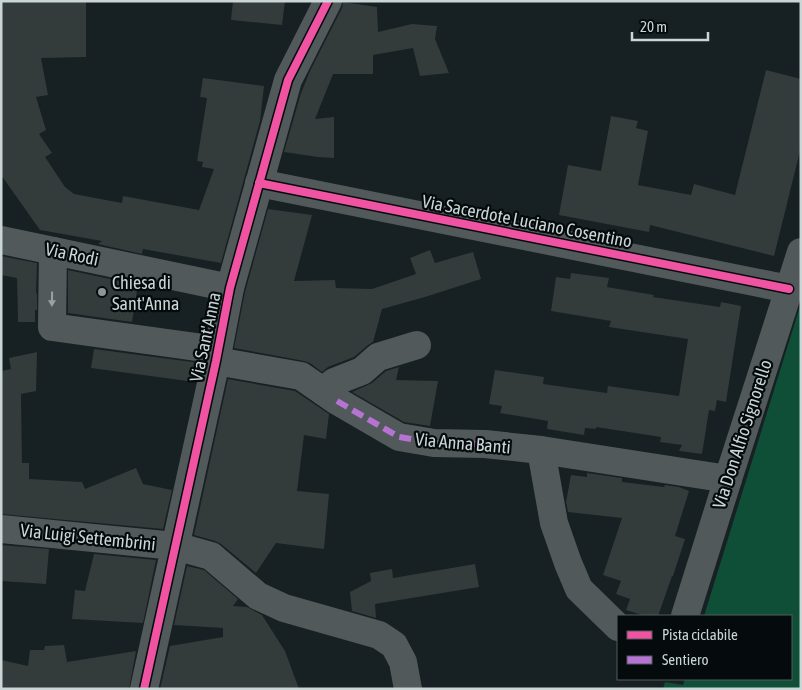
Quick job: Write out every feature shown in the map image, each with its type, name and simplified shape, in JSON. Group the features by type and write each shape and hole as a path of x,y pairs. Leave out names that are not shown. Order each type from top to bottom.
{"street":[{"name":"Via Sant'Anna","path":"144,689 230,288 288,80 328,1"},
{"name":"Via Sacerdote Luciano Cosentino","path":"259,183 789,289"},
{"name":"Via Rodi","path":"2,236 53,251 230,288"},
{"name":"Via Anna Banti","path":"53,251 52,327 217,355 301,376 330,396 399,437 434,443 485,444 540,450 728,479"},
{"name":"Via Don Alfio Signorello","path":"685,615 801,252"},
{"path":"330,396 334,382 362,371 378,357 417,345"},
{"path":"540,450 554,523 568,563 580,589 617,626"},
{"name":"Via Luigi Settembrini","path":"1,529 175,546 211,556 258,596 284,608 379,635 394,645 403,662 408,689"}],"green space":[{"path":"801,303 801,689 663,689 665,682 683,685 685,680 792,680 792,615 704,615"}],"building":[{"path":"1,1 86,1 86,57 41,58 48,95 36,97 46,130 39,134 52,153 45,157 65,187 74,194 122,203 123,196 199,210 214,169 202,167 203,162 197,161 207,98 200,97 203,78 264,86 260,121 221,263 143,249 142,254 98,244 102,241 40,230 1,175"},
{"path":"233,1 285,1 282,25 231,20"},
{"path":"343,2 377,7 378,32 412,24 437,26 435,39 449,73 420,76 413,48 373,55 373,74 333,74 315,119 334,117 334,158 284,152 301,93 342,8"},
{"path":"766,70 801,79 801,147 774,256 650,225 649,232 559,215 568,165 601,171 611,116 638,121 636,128 648,131 638,185 691,195 694,184 735,195"},
{"path":"268,209 312,215 294,281 335,280 336,288 372,289 416,274 410,258 430,250 435,263 473,252 481,279 382,309 373,342 354,357 328,367 322,372 304,361 234,348 245,292"},
{"path":"1,256 37,263 37,310 35,310 35,322 18,322 17,278 1,275"},
{"name":"Chiesa di Sant'Anna","path":"68,270 138,285 132,322 68,313"},
{"path":"571,273 609,278 607,287 654,295 653,297 720,307 721,302 741,306 726,402 717,400 715,411 709,410 702,454 679,451 682,445 660,442 661,437 596,427 596,429 585,428 584,435 547,429 548,421 500,413 502,406 489,404 495,370 544,377 543,384 607,393 608,386 679,396 688,339 609,327 611,321 551,311 556,277 570,279"},
{"path":"94,349 200,363 195,382 91,368"},
{"path":"37,352 36,391 21,394 22,463 29,463 29,479 82,482 85,489 136,468 143,484 172,490 163,529 1,514 1,371 11,369 9,358"},
{"path":"399,367 396,380 438,381 430,426 404,422 352,392 372,383 386,371"},
{"path":"228,379 295,391 329,414 326,439 304,435 297,491 329,494 324,549 276,543 256,573 221,544 194,535"},
{"path":"587,473 622,478 622,482 664,487 665,485 689,491 675,536 685,539 658,615 642,615 626,610 630,599 616,594 621,581 603,575 622,518 568,512 566,502 571,475 587,477"},
{"path":"1,545 49,549 46,584 1,581"},
{"path":"94,554 156,560 143,623 72,619 75,590 85,591"},
{"path":"475,564 479,587 375,604 376,618 352,611 350,592 371,581 370,573 392,569 393,578"},
{"path":"187,566 204,570 238,599 233,606 247,607 262,615 285,651 299,689 160,689 170,646 223,637 223,628 174,625"},
{"path":"64,645 67,662 136,651 129,689 1,689 1,660 28,666 30,650 44,650 45,646"}],"marked path":[{"path":"337,401 399,437 434,443 485,444"}],"cycle path":[{"path":"144,689 216,361 230,288 288,80 328,1"},
{"path":"259,183 789,289"}],"place":[{"name":"Chiesa di Sant'Anna","path":"102,292"}]}
